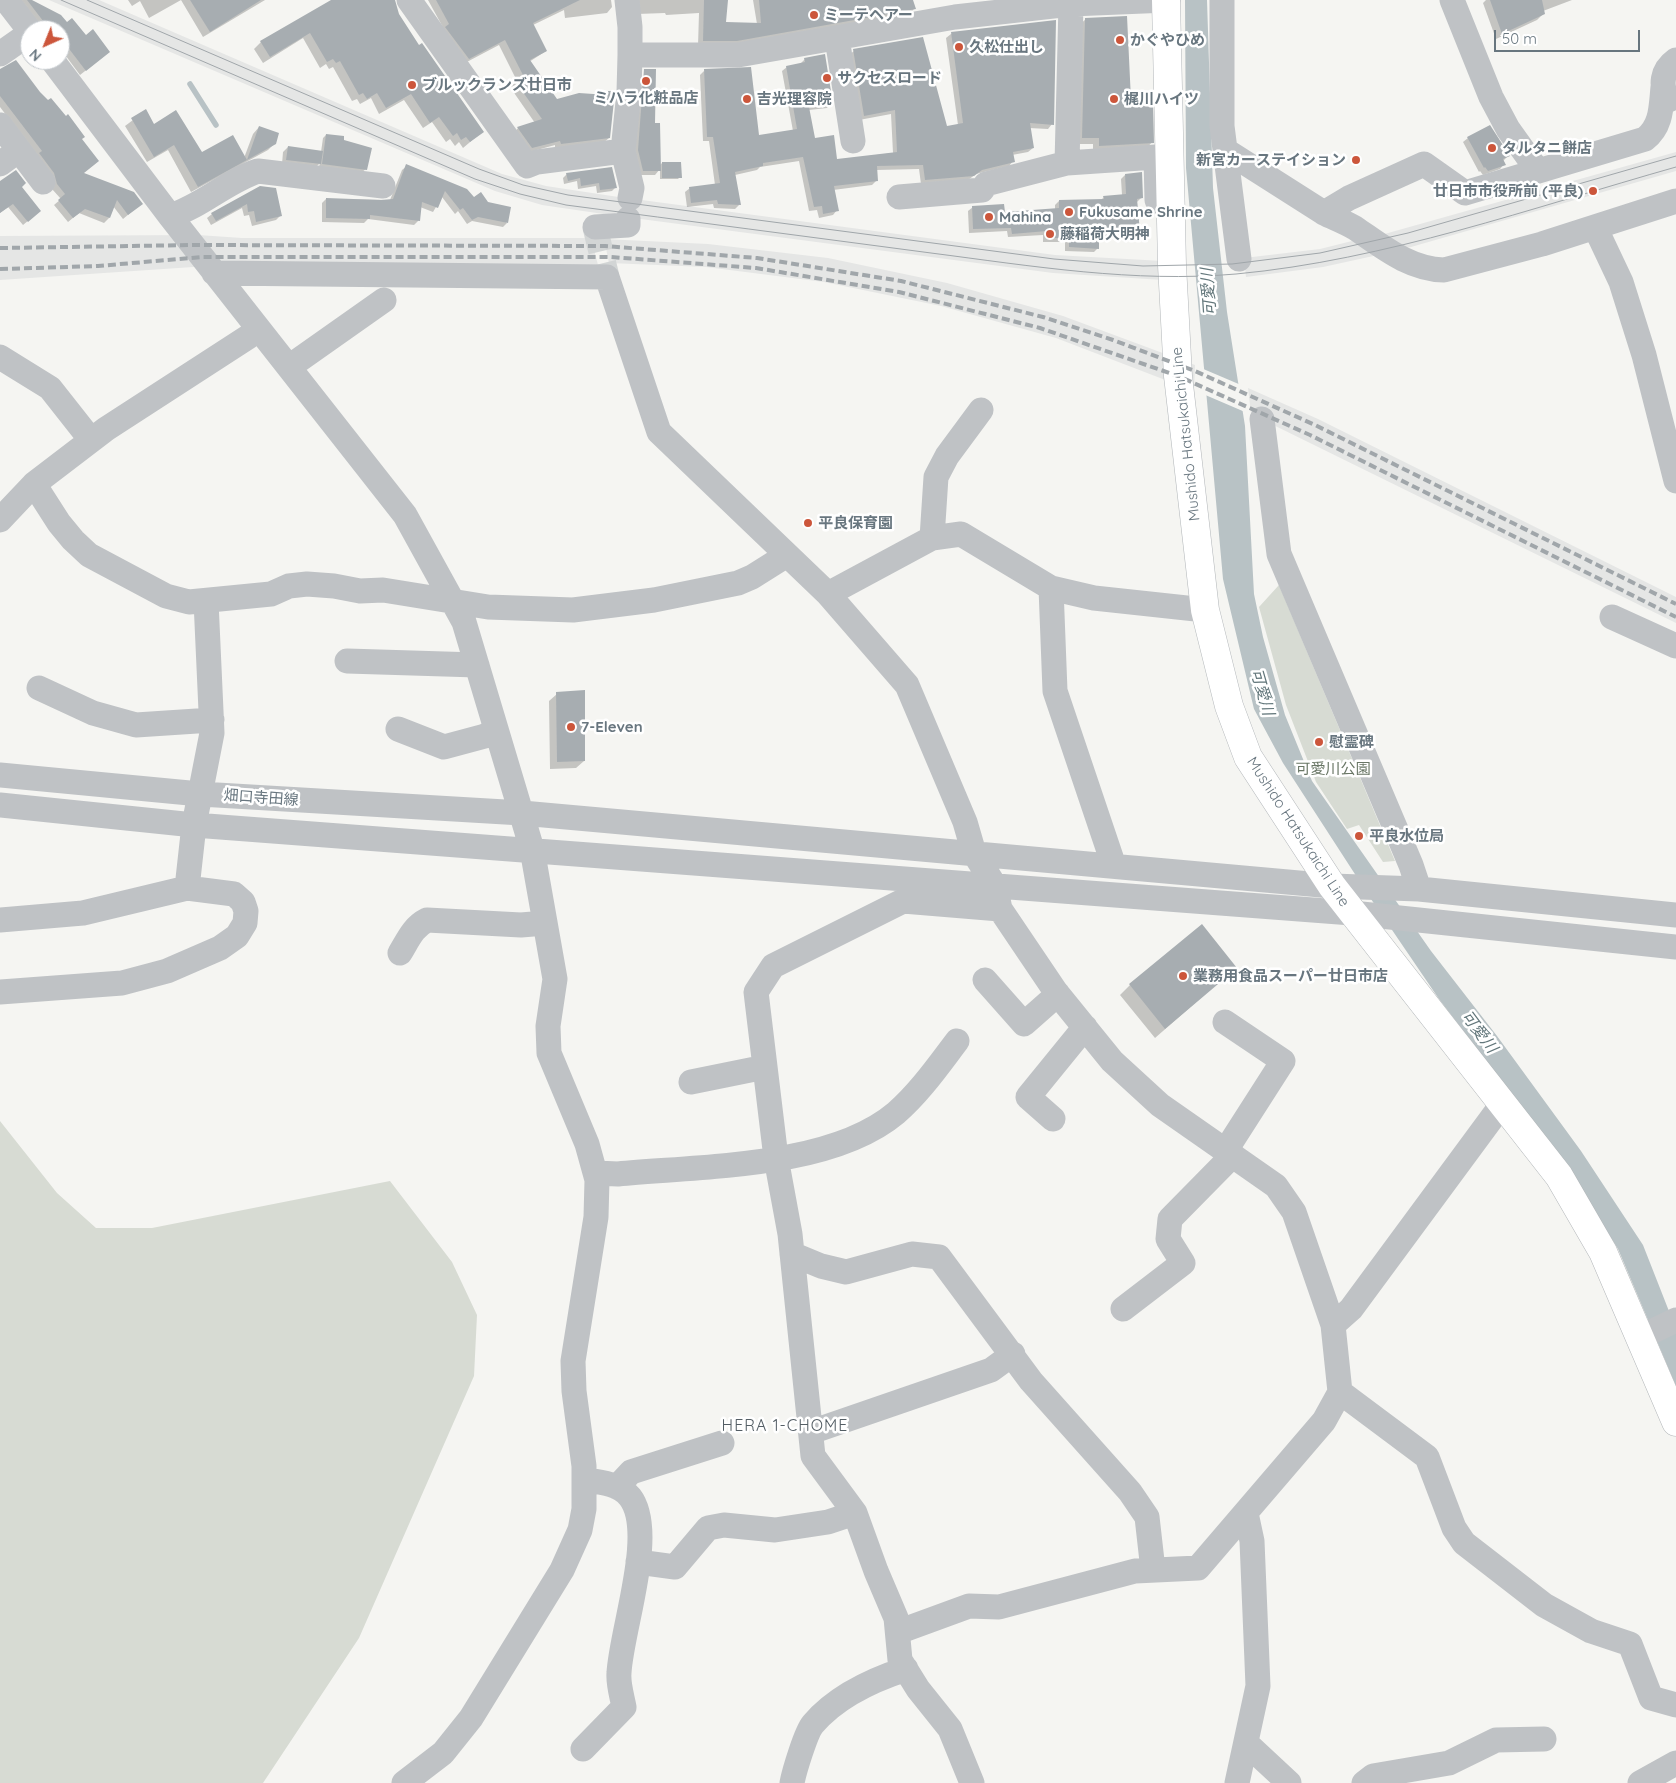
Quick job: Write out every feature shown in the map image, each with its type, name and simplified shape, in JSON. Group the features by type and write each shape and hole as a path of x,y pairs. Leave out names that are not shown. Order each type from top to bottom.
{"main road":[{"name":"Mushido Hatsukaichi Line","path":"1167,0 1170,208 1178,376 1205,610 1229,706 1248,756 1503,1103 1559,1176 1603,1252 1645,1333 1676,1422"}],"street":[{"path":"6,0 21,20"},
{"path":"409,0 527,166 537,162 623,151"},
{"path":"595,227 628,225 632,188 623,151 629,92 630,55 630,27 627,0"},
{"path":"630,55 738,55 955,18 1071,4 1167,0"},
{"path":"1222,0 1222,126 1239,259"},
{"path":"1452,0 1491,97 1508,129 1538,171"},
{"path":"1067,163 1071,4"},
{"path":"837,38 853,141"},
{"path":"0,54 20,39"},
{"path":"1324,213 1349,198 1424,164 1465,193 1643,140 1666,122 1660,117 1669,97 1664,75 1669,65 1676,60"},
{"path":"60,70 214,273 397,503 454,601 464,622 532,849 555,980 548,1026 549,1053 587,1144 596,1173 598,1198 573,1361 574,1391 585,1480 584,1509 580,1530 562,1570 458,1736 426,1768 404,1783"},
{"path":"0,125 9,157 43,182"},
{"path":"1225,150 1324,213 1354,228 1401,259 1428,270 1459,268 1595,228 1676,201"},
{"path":"899,197 982,190 986,184 1027,175 1046,167 1067,163 1156,157 1157,200 1170,208"},
{"path":"170,216 184,212 241,178 258,171 383,186"},
{"path":"1595,228 1621,282 1644,355 1676,482"},
{"path":"214,273 607,277 659,432 828,594 907,685 965,822 974,854 998,897 1058,994 1112,1061 1160,1105 1276,1186 1294,1212 1333,1325 1340,1392 1324,1421 1198,1568 1135,1571 1080,1584 999,1607 969,1606 898,1632"},
{"path":"289,367 384,300"},
{"path":"0,520 34,484 91,440 140,405 248,337 258,328"},
{"path":"0,357 50,388 91,440"},
{"path":"932,538 936,477 947,456 981,410"},
{"path":"1262,419 1279,554 1411,865 1416,889"},
{"path":"34,484 64,529 89,555 166,596 188,602 271,594 289,586 306,584 334,586 360,591 383,590 488,608 560,610 648,600 738,583 752,578 787,555"},
{"path":"828,594 932,538 961,534 1051,588 1094,598 1205,610"},
{"path":"1051,588 1055,691 1114,866"},
{"path":"187,888 194,825 211,742 212,720 206,601"},
{"path":"1612,617 1676,646"},
{"path":"346,661 477,665"},
{"path":"39,688 93,713 136,725 212,720"},
{"path":"398,729 444,747 485,736 496,730"},
{"name":"畑口寺田線","path":"0,775 200,794 522,813 1114,866 1354,900"},
{"path":"0,804 194,825 532,849 998,897"},
{"path":"0,920 83,913 187,888 234,894 243,902 246,911 245,923 237,936 220,948 167,971 122,983 0,992"},
{"path":"972,1783 950,1729 918,1689 900,1660 896,1618 876,1571 855,1513 813,1456 792,1254 776,1158 756,992 773,966 903,901 998,897 1354,900 1416,889 1676,915"},
{"path":"1354,900 1428,921 1676,947"},
{"path":"400,953 413,931 427,920 527,926 545,923"},
{"path":"985,980 1024,1024 1058,994"},
{"path":"1123,1309 1184,1263 1168,1239 1170,1219 1229,1153 1283,1061 1225,1022"},
{"path":"1054,1119 1019,1093 1085,1027"},
{"path":"596,1173 627,1173 776,1158 804,1154 853,1139 895,1114 918,1092 958,1041"},
{"path":"691,1082 765,1067"},
{"path":"1333,1325 1351,1309 1503,1103"},
{"path":"792,1254 821,1266 846,1272 912,1254 939,1257 1013,1354 1031,1381 1130,1492 1147,1517 1153,1570"},
{"path":"1645,1333 1676,1320"},
{"path":"811,1432 991,1370 1013,1354"},
{"path":"1340,1392 1427,1457 1454,1528 1464,1543 1544,1605 1590,1630 1630,1644 1651,1698 1676,1705"},
{"path":"617,1487 631,1472 712,1440"},
{"path":"583,1749 624,1707 619,1672 638,1562 640,1526 638,1510 630,1496 617,1487 585,1480"},
{"path":"638,1562 675,1567 708,1528 724,1524 775,1530 828,1522 855,1513"},
{"path":"1237,1783 1258,1686 1252,1541 1246,1513"},
{"path":"792,1783 811,1726 841,1700 882,1677 906,1669"},
{"path":"1364,1783 1373,1776 1449,1763 1496,1740 1544,1738"},
{"path":"1246,1743 1289,1783"},
{"path":"1640,1783 1676,1763"}],"shaded area":[{"path":"49,0 99,0 502,174 546,186 625,198 624,217 542,205 495,191"},
{"path":"1676,152 1676,171 1411,247 1403,249 1381,235"},
{"path":"634,199 1055,255 1163,261 1163,280 1053,273 633,218"},
{"path":"198,235 242,238 591,238 598,265 208,266 0,280 0,236"},
{"path":"604,239 708,244 828,258 947,283 1063,316 1195,365 1194,391 1056,338 941,306 824,282 706,267 609,263"},
{"path":"1356,240 1378,255 1323,267 1246,277 1244,258 1320,249"},
{"path":"1248,388 1318,419 1676,597 1676,623 1251,414"}],"green space":[{"name":"可愛川公園","path":"1279,585 1395,861 1383,862 1359,825 1347,829 1316,782 1286,705 1259,607"},
{"path":"0,1121 57,1193 96,1228 152,1228 390,1181 452,1262 477,1315 474,1376 359,1638 263,1783 0,1783"}],"water":[{"name":"可愛川","path":"1185,0 1207,0 1213,188 1227,312 1245,426 1254,594 1263,637 1285,715 1312,781 1431,951 1497,1036 1581,1151 1643,1245 1676,1329 1676,1386 1618,1249 1563,1161 1439,999 1373,902 1283,763 1254,709 1223,579 1186,168"}],"pier":[{"path":"1201,368 1241,385 1245,412 1203,394"}],"building":[{"path":"27,0 32,0 61,15 65,20 42,20"},
{"path":"190,0 261,0 210,32"},
{"path":"331,0 395,0 399,14 419,45 422,43 484,132 470,142 466,137 461,140 457,133 453,136 439,117 430,123 411,94 386,108 377,93 367,99 363,93 359,95 340,61 336,63 333,59 327,62 310,33 270,57 260,41"},
{"path":"436,0 580,0 533,23 547,51 530,60 557,99 579,93 608,95 608,91 615,91 610,138 561,144 560,141 532,148 517,127 542,119 515,81 523,75 505,40 469,59 445,27 449,24"},
{"path":"704,0 728,0 726,22 761,23 759,0 913,0 916,9 737,41 703,41"},
{"path":"1490,0 1542,0 1545,14 1502,34"},
{"path":"1127,16 1131,100 1153,100 1154,143 1099,146 1099,138 1082,138 1085,18"},
{"path":"72,18 86,35 93,29 110,52 86,71 70,50 70,20"},
{"path":"1056,20 1054,125 1030,123 1034,148 1013,152 1015,162 982,170 974,176 925,180 923,165 877,166 878,181 834,186 839,211 823,214 822,206 814,207 803,157 763,163 763,166 735,172 741,205 718,204 717,200 691,203 689,187 720,183 713,137 707,137 704,69 751,67 759,135 797,129 786,66 805,62 804,58 825,54 833,104 809,107 815,138 834,135 837,159 897,152 895,110 864,116 853,49 923,37 947,126 963,123 951,32"},
{"path":"16,60 20,65 20,70 24,70 40,92 48,100 51,98 66,116 68,114 85,137 82,139 99,161 84,173 134,192 143,204 128,215 117,200 110,218 85,209 73,218 58,200 65,194 57,184 54,173 39,153 42,151 0,96 0,69"},
{"path":"644,69 656,69 655,123 660,123 661,171 643,171 638,150"},
{"path":"146,109 154,124 176,110 202,152 233,135 247,160 198,187 174,145 154,157 131,118"},
{"path":"1490,125 1510,156 1503,159 1506,165 1488,171 1484,168 1467,137"},
{"path":"259,126 279,133 276,144 247,160"},
{"path":"326,134 344,136 344,140 372,148 367,170 322,164"},
{"path":"288,146 323,151 321,164 286,160"},
{"path":"662,162 681,162 682,178 662,178"},
{"path":"406,164 467,189 474,197 481,192 488,202 511,207 508,223 478,217 472,220 463,208 460,210 445,191 438,208 422,202 420,221 370,215 370,219 326,218 326,198 393,199"},
{"path":"612,167 617,188 600,190 599,183 581,186 580,178 568,181 566,173"},
{"path":"16,170 26,183 22,187 41,211 28,222 13,204 0,213 0,181"},
{"path":"1142,172 1143,198 1137,199 1140,232 1099,235 1099,249 1069,247 1069,238 1047,238 1047,231 1012,234 1011,228 973,229 972,206 1004,204 1005,212 1059,208 1059,200 1104,199 1103,196 1126,194 1125,174"},
{"path":"260,186 276,188 282,216 256,222 254,211 248,212 247,204 216,221 211,213"},
{"name":"7-Eleven","path":"585,690 585,761 557,762 556,692"},
{"name":"業務用食品スーパー廿日市店","path":"1202,924 1237,968 1165,1029 1129,984"}],"waterway":[{"path":"190,84 216,125"}],"tunnel":[{"path":"595,227 607,277"}],"tram line":[{"path":"61,0 475,179 520,194 566,205 1083,272 1121,275 1198,276 1236,274 1292,267 1348,257 1458,231 1676,167"},
{"path":"87,0 479,169 523,185 568,195 1054,259 1143,266 1232,264 1320,253 1408,233 1676,156"}],"railway":[{"path":"0,248 193,245 605,246 757,258 901,281 1043,317 1113,340 1195,371 1315,425 1676,604"},
{"path":"0,269 98,266 202,257 611,257 756,268 899,292 1040,328 1178,376 1310,435 1676,617"}],"place":[{"name":"ミーテヘアー","path":"814,15"},
{"name":"かぐやひめ","path":"1120,40"},
{"name":"久松仕出し","path":"959,47"},
{"name":"サクセスロード","path":"827,78"},
{"name":"ミハラ化粧品店","path":"646,81"},
{"name":"ブルックランズ廿日市","path":"412,85"},
{"name":"吉光理容院","path":"747,99"},
{"name":"梶川ハイツ","path":"1114,99"},
{"name":"タルタニ餅店","path":"1492,148"},
{"name":"新宮カーステイション","path":"1356,160"},
{"name":"廿日市市役所前 (平良)","path":"1593,191"},
{"name":"Fukusame Shrine","path":"1069,212"},
{"name":"Mahina","path":"989,217"},
{"name":"藤稲荷大明神","path":"1050,234"},
{"name":"平良保育園","path":"808,523"},
{"name":"7-Eleven","path":"571,727"},
{"name":"慰霊碑","path":"1319,742"},
{"name":"平良水位局","path":"1359,836"},
{"name":"業務用食品スーパー廿日市店","path":"1183,976"}],"district":[{"name":"HERA 1-CHOME","path":"785,1426"}]}
